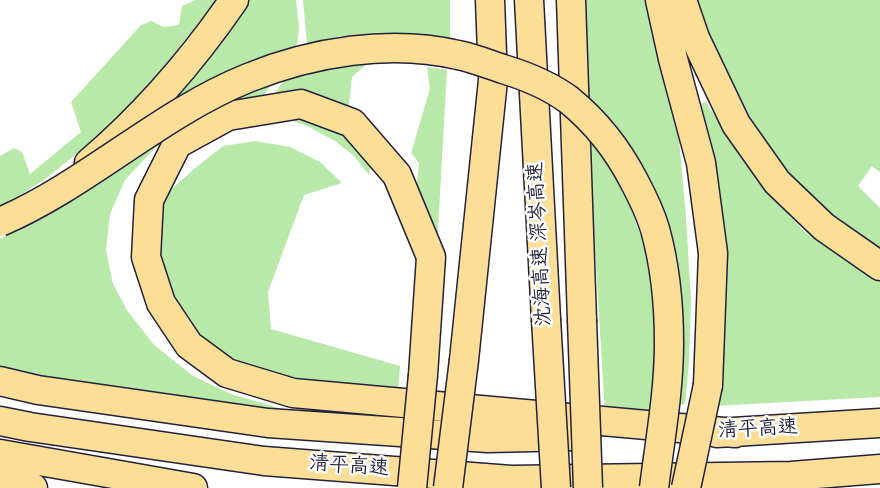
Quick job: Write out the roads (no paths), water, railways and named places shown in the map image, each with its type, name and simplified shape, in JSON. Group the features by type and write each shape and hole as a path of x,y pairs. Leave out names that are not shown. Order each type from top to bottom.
{"highway":[{"path":"56,192 99,155 132,122 219,22 234,0"},
{"path":"448,488 464,360 492,80 490,0"},
{"name":"沈海高速 深岑高速","path":"528,0 556,488"},
{"name":"沈海高速 深岑高速","path":"571,0 588,488"},
{"path":"660,0 673,59 701,163 713,253 708,385 686,488"},
{"path":"682,0 695,38 736,124 777,182 824,227 880,266"},
{"path":"0,222 17,215 56,192 211,95 248,77 284,65 341,52 399,48 457,54 518,73 544,84 569,100 611,142 641,195 654,226 663,270 669,343 666,387 654,488"},
{"path":"412,488 423,375 431,257 397,175 352,123 301,104 228,116 177,144 149,200 146,257 161,303 189,345 227,373 293,393 735,433"},
{"name":"清平高速","path":"5,382 38,390 268,423 488,438 735,433 880,423"},
{"name":"清平高速","path":"1,421 30,428 264,461 512,480 791,476 880,470"},
{"path":"0,454 192,488"},
{"path":"0,478 33,488"}]}
